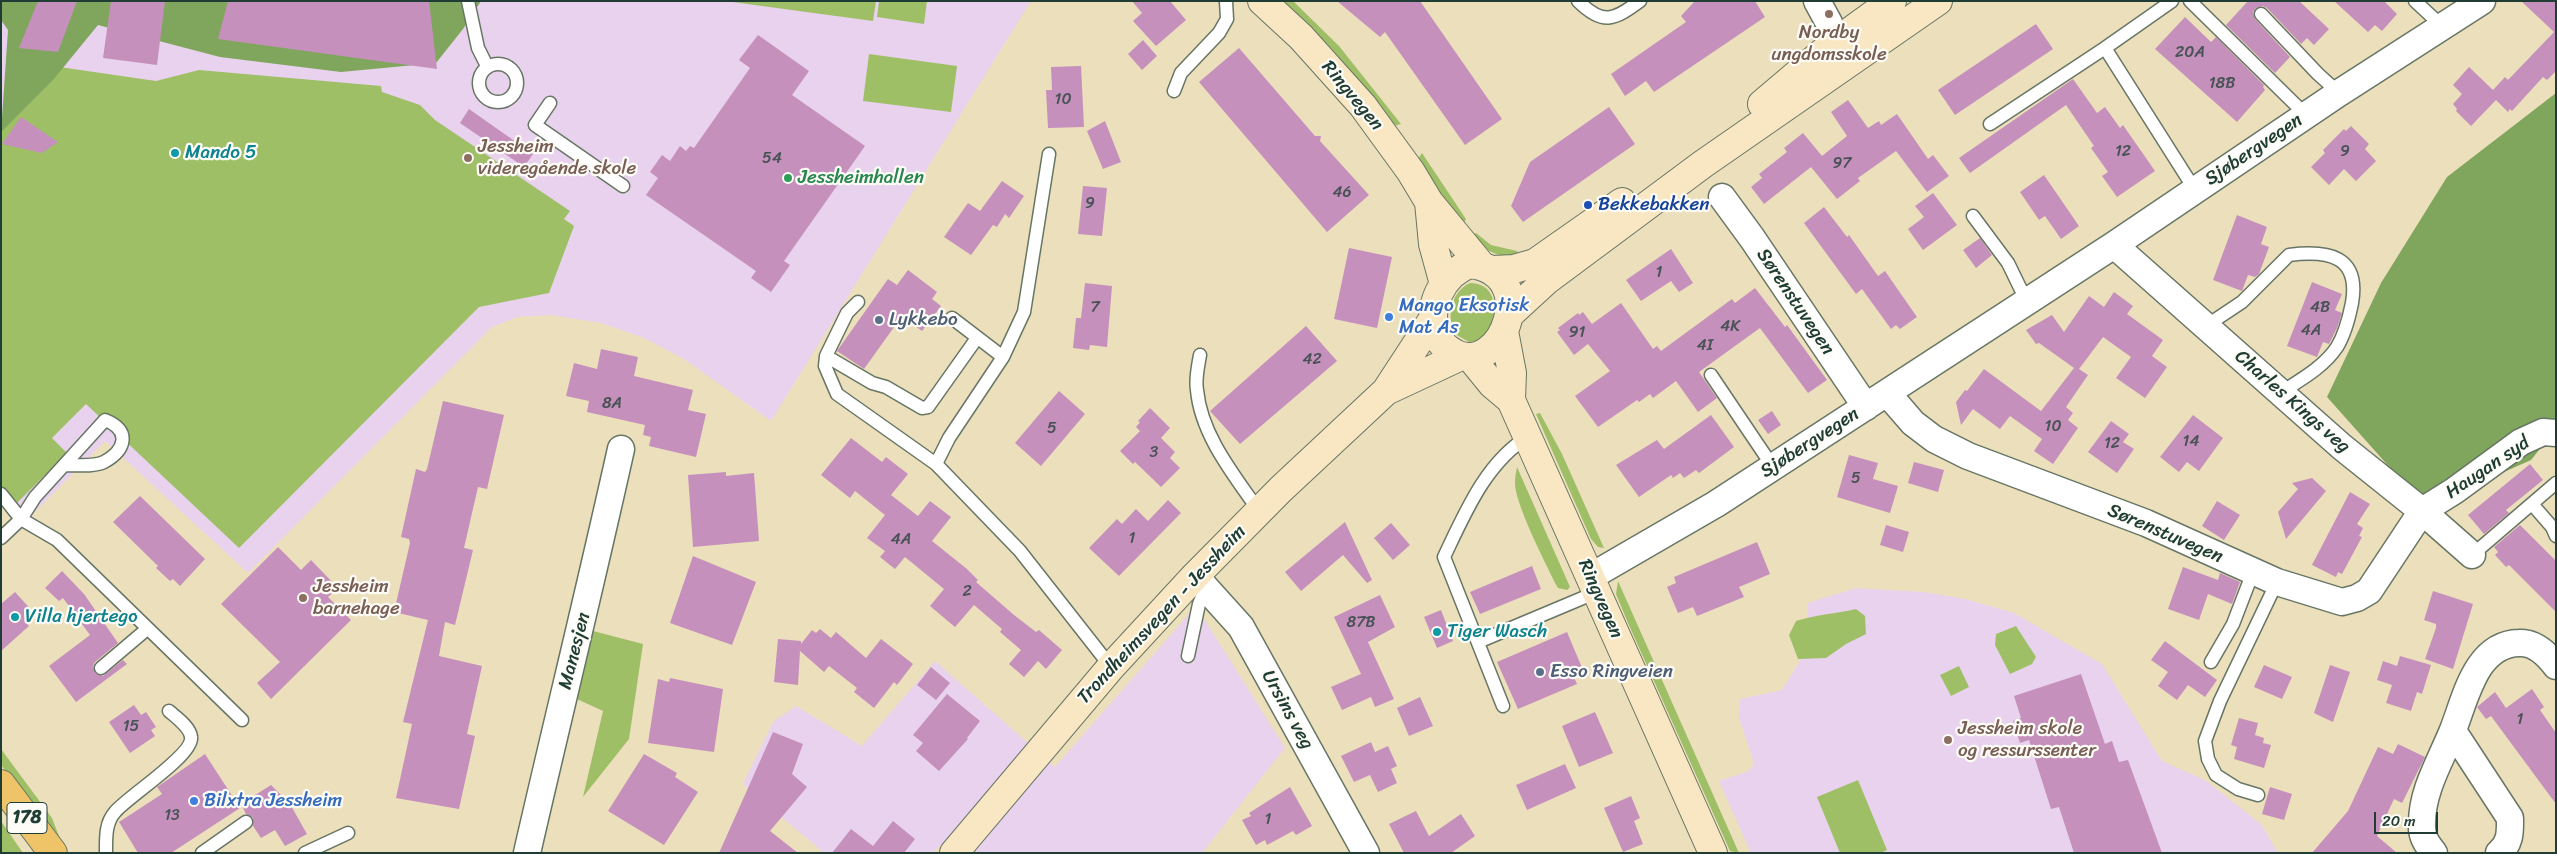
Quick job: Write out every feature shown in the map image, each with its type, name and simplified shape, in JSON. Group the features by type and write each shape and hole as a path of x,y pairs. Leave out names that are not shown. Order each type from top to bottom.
{"main road":[{"name":"Ringvegen","path":"1262,1 1301,37 1357,99 1400,156 1429,202 1487,268"},
{"path":"1892,1 1834,43 1774,95 1536,263 1514,269 1487,268 1470,264 1460,268 1444,284 1434,308 1433,319 1440,342 1466,356 1484,353 1492,348 1507,323 1547,280 1702,164 1938,1"},
{"name":"Ringvegen","path":"1429,202 1433,244 1444,284"},
{"path":"1487,268 1501,277 1507,289 1507,323"},
{"name":"Trondheimsvegen - Jessheim","path":"954,853 1111,667 1200,581 1259,511 1386,391 1433,319"},
{"name":"Ringvegen","path":"1507,323 1512,373 1512,400 1713,853"},
{"name":"Ringvegen","path":"1466,356 1492,384 1512,400"},
{"name":"Trondheimsvegen - Jessheim","path":"1386,391 1466,356"},
{"name":"178","path":"1,784 53,853"}],"street":[{"path":"1817,1 1829,24 1834,43"},
{"name":"Sjøbergvegen","path":"1593,585 2114,245 2339,92 2482,1"},
{"name":"Sørenstuvegen","path":"1722,197 1752,238 1866,407"},
{"name":"Charles Kings veg","path":"2114,245 2342,447 2422,511 2472,555"},
{"name":"Sørenstuvegen","path":"1887,393 1914,423 1934,439 1968,456 2146,523 2277,582 2342,602 2357,598 2369,591 2422,511"},
{"name":"Haugan syd","path":"2422,511 2454,491 2521,442 2543,432 2556,433"},
{"name":"Manesjen","path":"527,853 568,672 580,632 620,449"},
{"name":"Ursins veg","path":"1200,581 1241,627 1366,853"},
{"path":"2434,853 2423,840 2421,822 2430,782 2453,731 2473,675 2489,654 2508,643 2526,642 2552,660"},
{"path":"2453,731 2510,818 2510,834 2505,848 2499,853"}],"lane":[{"path":"468,1 478,48 487,66"},
{"path":"1174,90 1180,73 1223,26 1227,19 1226,1"},
{"path":"1578,1 1601,18 1611,19 1622,15 1640,1"},
{"path":"1990,124 2172,1"},
{"path":"2190,1 2306,115"},
{"path":"2415,1 2443,27"},
{"path":"2261,14 2318,74 2339,92"},
{"path":"2105,48 2195,190"},
{"path":"550,103 535,125 623,186"},
{"path":"936,464 949,438 1003,357 1024,312 1049,154"},
{"path":"1973,216 2008,263 2027,302"},
{"path":"2206,326 2242,302 2289,254 2320,254 2339,259 2347,266 2353,276 2353,296 2346,328 2336,348 2308,375 2280,393"},
{"path":"858,302 847,313 826,356 824,366 837,394 936,464 1020,551 1111,667"},
{"path":"952,318 1003,357"},
{"path":"826,356 872,383 886,387 922,408 928,407 977,338"},
{"path":"1200,356 1196,390 1214,444 1259,511"},
{"path":"1711,375 1773,467"},
{"path":"1,538 21,519 36,497 105,420 113,423 122,431 122,444 103,462 65,465"},
{"path":"1502,706 1444,557 1471,502 1494,468 1513,446 1528,436"},
{"path":"2472,555 2556,483"},
{"path":"1,494 21,519 56,540 242,720"},
{"path":"2532,504 2552,527 2556,536"},
{"path":"2212,662 2233,624 2253,572"},
{"path":"1188,656 1199,604 1200,581"},
{"path":"2258,795 2238,789 2216,774 2208,759 2205,741 2220,701 2277,582"},
{"path":"1478,642 1593,585"},
{"path":"101,668 147,629"},
{"path":"106,853 106,831 114,812 181,756 191,741 191,736 169,711"},
{"path":"202,853 246,822"},
{"path":"305,853 348,833"}],"shaded area":[{"name":"Jessheim videregående skole","path":"1,1 1031,1 771,421 684,359 644,338 601,323 550,315 517,317 492,327 248,573 105,441 24,523 1,501"},
{"name":"Jessheim skole og ressurssenter","path":"1856,588 1924,592 1965,599 2014,613 2102,664 2162,761 2205,780 2261,824 2278,853 1751,853 1719,781 1749,771 1754,763 1739,718 1740,699 1782,690 1806,651 1808,603"},
{"path":"1196,606 1285,748 1202,853 950,853 940,845 933,853 824,853 743,784 773,722 796,706 862,746 935,661 1055,767"}],"green space":[{"path":"1,1 481,1 463,29 436,63 341,72 220,57 98,25 53,80 1,132 8,30 1,20"},
{"path":"725,1 876,1 873,21"},
{"path":"879,1 927,1 924,24 877,17"},
{"path":"1283,1 1293,1 1339,46 1401,124 1394,126 1332,49"},
{"path":"869,54 957,66 951,112 863,101"},
{"path":"32,63 156,81 199,70 381,86 382,92 420,105 435,120 570,211 564,219 574,226 549,293 479,307 239,548 86,404 52,438 67,453 16,504 1,488 1,126"},
{"path":"2556,93 2556,429 2531,460 2425,507 2327,397 2381,283 2447,177"},
{"path":"1422,153 1466,219 1462,227 1418,159"},
{"path":"1476,233 1491,245 1517,251 1521,257 1499,255 1487,250 1468,236"},
{"path":"1470,283 1482,285 1490,292 1494,301 1494,312 1492,323 1487,332 1479,339 1469,342 1455,334 1452,327 1451,312 1458,292"},
{"path":"1540,413 1562,454 1604,548 1598,547 1591,539 1536,414"},
{"path":"1517,467 1570,587 1567,590 1558,588 1555,583 1519,503 1515,480"},
{"path":"1618,581 1739,853 1730,851 1628,623 1616,594"},
{"path":"1856,609 1865,616 1866,634 1846,644 1826,658 1798,659 1789,635 1796,621"},
{"path":"2016,626 2036,657 2032,664 2010,674 1995,645 1996,634"},
{"path":"593,631 643,644 629,739 583,797 603,711 577,699"},
{"path":"1959,666 1969,687 1951,696 1940,675"},
{"path":"1,749 52,818 62,844 1,765"},
{"path":"1858,780 1887,850 1881,853 1840,853 1817,797"},
{"path":"1,821 23,853 1,853"}],"building":[{"path":"38,1 77,1 58,52 19,48"},
{"path":"111,1 165,1 157,65 103,58"},
{"path":"228,1 429,1 437,69 218,39"},
{"path":"1132,1 1170,1 1186,20 1156,46 1133,21 1142,13"},
{"path":"1337,1 1420,1 1502,119 1465,145 1385,32 1380,37"},
{"path":"1695,1 1755,1 1765,17 1654,92 1646,81 1625,96 1611,74 1686,22 1681,16"},
{"path":"2248,1 2299,1 2329,29 2314,45 2307,38 2301,44 2267,8 2263,6 2256,8 2253,12 2255,19 2290,57 2275,73 2226,25"},
{"path":"2334,1 2384,1 2397,14 2382,31 2375,25 2368,32"},
{"path":"2521,1 2556,1 2556,71 2547,80 2543,77 2512,111 2510,109 2508,112 2496,100 2471,126 2456,111 2457,109 2453,104 2462,94 2453,85 2469,67 2493,90 2505,77 2508,80 2554,32"},
{"path":"2185,17 2211,42 2216,37 2264,85 2265,90 2237,122 2155,49"},
{"path":"2036,24 2053,49 1955,115 1938,90"},
{"path":"758,35 809,71 792,95 865,146 784,261 790,265 771,292 751,278 756,271 646,195 658,178 650,172 662,155 670,161 680,146 686,151 690,146 694,148 750,68 739,60"},
{"path":"1143,40 1157,56 1142,70 1128,54"},
{"path":"1239,48 1315,136 1321,136 1320,141 1369,195 1327,232 1199,82"},
{"path":"1081,66 1084,127 1048,128 1046,90 1052,90 1051,67"},
{"path":"2073,79 2097,113 2105,107 2120,128 2123,125 2155,171 2117,197 2102,176 2108,172 2091,148 2094,146 2066,105 1970,173 1959,158"},
{"path":"1848,100 1868,128 1879,121 1881,125 1897,114 1928,159 1933,155 1949,176 1927,192 1896,151 1858,178 1860,181 1837,199 1811,167 1764,204 1751,187 1762,178 1759,174 1787,152 1784,148 1803,133 1822,156 1847,136 1831,112"},
{"path":"1609,107 1635,144 1523,222 1511,206 1530,162"},
{"path":"469,109 533,154 524,167 460,123"},
{"path":"21,117 58,142 42,153 2,144"},
{"path":"1105,121 1121,162 1103,169 1087,131"},
{"path":"2351,126 2369,144 2365,149 2376,161 2356,181 2344,169 2329,185 2311,167 2325,153 2323,150 2344,129 2346,131"},
{"path":"2044,175 2079,226 2061,239 2045,216 2039,220 2020,192"},
{"path":"1002,181 1024,196 1009,218 1005,214 997,227 993,225 971,255 944,237 968,203 980,211"},
{"path":"1083,186 1107,188 1102,236 1078,234"},
{"path":"1933,193 1957,225 1923,250 1908,229 1924,217 1915,206"},
{"path":"1824,207 1847,237 1849,235 1878,276 1885,271 1917,317 1900,329 1896,325 1891,329 1862,289 1856,294 1804,223"},
{"path":"2237,215 2267,227 2261,244 2269,247 2259,274 2255,277 2248,275 2242,291 2213,280"},
{"path":"1980,238 1992,255 1976,268 1963,250"},
{"path":"1349,248 1392,257 1377,328 1334,319"},
{"path":"1671,249 1693,283 1679,292 1671,281 1641,301 1626,280"},
{"path":"908,270 937,292 932,299 941,306 922,331 902,316 864,369 837,351 888,279 897,285"},
{"path":"2312,282 2342,294 2335,310 2342,313 2337,328 2329,344 2323,342 2317,357 2287,346"},
{"path":"1085,283 1112,286 1107,347 1090,345 1089,350 1073,348 1076,318 1081,318"},
{"path":"1755,288 1785,327 1787,325 1827,380 1808,393 1760,328 1699,372 1717,398 1698,412 1676,381 1653,398 1650,394 1639,402 1637,400 1598,427 1575,396 1610,371 1588,344 1574,355 1557,332 1560,330 1558,328 1578,313 1579,315 1583,312 1592,324 1621,303 1653,349 1657,346 1661,351 1732,299 1735,303"},
{"path":"2114,292 2133,306 2127,314 2163,340 2152,356 2167,367 2145,398 2116,378 2131,357 2103,337 2079,369 2088,375 2066,407 2073,413 2068,420 2078,428 2053,464 2034,451 2042,439 2010,416 2000,429 1973,409 1961,425 1956,402 1984,369 2041,411 2074,368 2039,343 2036,344 2026,330 2052,315 2064,332 2089,296 2104,307"},
{"path":"1306,326 1337,361 1240,444 1210,411"},
{"path":"601,349 638,357 634,376 693,390 688,410 706,414 696,457 649,446 651,437 643,435 645,425 587,412 589,401 566,396 574,363 597,369"},
{"path":"1059,391 1085,414 1041,466 1015,443"},
{"path":"443,401 504,415 487,489 478,487 464,548 473,550 455,625 445,622 439,656 482,666 467,734 475,736 459,809 396,798 412,724 403,722 428,620 394,612 410,543 409,539 401,537 416,469 425,472 427,469"},
{"path":"1150,408 1170,428 1161,438 1175,452 1170,458 1180,468 1161,487 1135,462 1133,464 1120,451 1140,431 1136,427 1140,422 1138,421"},
{"path":"1772,411 1781,425 1768,434 1758,420"},
{"path":"1711,415 1734,447 1699,473 1696,470 1684,478 1680,473 1673,478 1671,475 1639,497 1616,465 1657,440 1664,449"},
{"path":"2193,415 2223,438 2199,471 2187,462 2179,472 2160,457"},
{"path":"2111,421 2129,434 2123,442 2134,449 2117,473 2088,452"},
{"path":"851,438 882,462 886,457 908,474 891,495 918,516 930,501 951,517 932,541 967,569 978,580 976,582 1014,615 1036,632 1039,630 1062,650 1046,669 1038,661 1024,677 1009,664 1021,650 1000,632 1002,629 974,605 955,627 930,606 944,589 905,557 895,569 880,557 885,551 867,538 885,515 855,491 850,498 821,475"},
{"path":"1849,455 1878,463 1873,479 1898,486 1890,513 1837,497"},
{"path":"1914,462 1944,470 1938,492 1908,483"},
{"path":"2530,464 2543,480 2506,510 2509,513 2484,534 2468,515"},
{"path":"726,472 726,476 754,473 759,541 693,547 688,475"},
{"path":"2312,478 2326,491 2286,539 2278,512 2298,489 2292,483"},
{"path":"2350,492 2370,504 2357,524 2363,528 2359,536 2362,537 2342,574 2338,572 2336,577 2312,565"},
{"path":"140,496 205,559 180,586 173,579 170,581 156,568 158,566 113,522"},
{"path":"1168,500 1181,513 1119,576 1089,548 1117,519 1122,524 1136,509 1148,521"},
{"path":"2217,501 2240,515 2224,540 2202,526"},
{"path":"1345,522 1372,580 1367,583 1343,555 1301,591 1285,572"},
{"path":"1391,523 1410,545 1393,560 1374,538"},
{"path":"1886,525 1909,532 1903,552 1880,545"},
{"path":"2520,525 2556,561 2556,612 2509,565 2506,567 2495,555 2498,552 2494,547"},
{"path":"1757,542 1770,574 1739,587 1744,597 1697,616 1693,607 1678,613 1667,587 1676,583 1674,577"},
{"path":"278,547 301,570 311,560 338,588 328,597 351,620 271,699 257,683 280,662 221,604"},
{"path":"693,556 756,582 732,645 670,623"},
{"path":"1532,566 1541,589 1480,614 1470,592"},
{"path":"2183,567 2218,580 2220,573 2240,582 2232,604 2208,594 2199,620 2168,609"},
{"path":"62,571 84,594 118,643 95,662 93,666 95,673 103,676 123,660 127,664 76,702 49,666 90,635 63,598 59,601 45,588"},
{"path":"2433,591 2473,604 2453,669 2425,659 2436,628 2436,624 2424,620"},
{"name":"Villa hjertego","path":"15,592 34,613 25,621 29,626 1,651 1,604"},
{"path":"1380,595 1395,627 1368,642 1394,699 1375,707 1371,697 1342,710 1331,687 1361,674 1334,617"},
{"name":"Tiger Wasch","path":"1441,610 1453,641 1437,648 1424,617"},
{"path":"820,629 831,638 836,632 866,658 881,639 913,664 897,685 894,682 874,708 854,692 857,688 829,666 824,672 800,651 798,685 774,682 778,639 801,641 801,644 812,630 816,633"},
{"name":"Esso Ringveien","path":"1567,632 1583,670 1573,675 1577,684 1518,709 1497,662"},
{"path":"2165,641 2217,680 2205,697 2188,685 2177,700 2158,686 2168,672 2151,660"},
{"path":"2400,656 2431,665 2422,694 2417,692 2411,711 2386,703 2392,685 2377,680 2383,661 2397,666"},
{"path":"2264,665 2292,677 2282,699 2254,687"},
{"path":"2330,665 2350,672 2333,722 2314,713"},
{"path":"931,667 950,683 936,700 917,685"},
{"name":"Jessheim skole og ressurssenter","path":"2081,674 2105,744 2112,741 2119,762 2128,760 2162,853 2074,853 2059,807 2051,809 2029,740 2020,743 2013,721 2021,718 2014,696"},
{"path":"670,678 723,689 714,752 648,743 658,679 669,682"},
{"path":"2532,689 2544,707 2540,710 2556,733 2556,804 2491,716 2486,719 2477,707 2495,692 2506,708"},
{"path":"947,694 980,721 968,739 939,771 916,751 923,743 913,735"},
{"path":"1420,697 1433,726 1409,736 1397,708"},
{"path":"134,705 141,715 146,712 156,727 151,730 155,736 130,753 109,722"},
{"path":"1595,712 1613,753 1579,767 1562,726"},
{"path":"2239,718 2258,723 2255,735 2264,738 2263,743 2271,745 2264,768 2234,759 2237,747 2231,745"},
{"path":"773,732 803,744 792,774 807,787 770,831 798,853 719,853"},
{"path":"1371,742 1375,752 1388,746 1397,766 1391,769 1397,783 1378,792 1370,775 1354,782 1341,756"},
{"path":"2398,744 2425,757 2402,803 2394,799 2377,836 2397,853 2312,853 2348,811 2378,747 2393,754"},
{"name":"Bilxtra Jessheim","path":"205,754 240,808 171,853 138,853 119,822 162,794 157,787"},
{"path":"644,754 677,773 675,777 698,792 664,845 608,811"},
{"path":"1565,764 1576,788 1527,810 1516,785"},
{"path":"271,785 290,804 307,834 285,846 275,830 261,838 253,826 253,818 246,814 241,804"},
{"path":"1290,787 1312,826 1296,835 1293,831 1267,845 1265,840 1256,845 1242,820 1251,816 1249,813"},
{"path":"2270,787 2292,794 2284,820 2262,814"},
{"path":"1631,796 1640,818 1634,821 1643,844 1623,852 1604,808"},
{"path":"1416,811 1429,836 1461,814 1475,836 1451,853 1404,853 1389,824"},
{"path":"893,821 915,839 904,853 832,853 851,829 873,846"}],"place":[{"name":"Nordby ungdomsskole","path":"1829,14"},
{"name":"Mando 5","path":"175,153"},
{"name":"Jessheim videregående skole","path":"468,158"},
{"name":"Jessheimhallen","path":"788,178"},
{"name":"Bekkebakken","path":"1588,205"},
{"name":"Mango Eksotisk Mat As","path":"1389,317"},
{"name":"Lykkebo","path":"879,320"},
{"name":"Jessheim barnehage","path":"303,598"},
{"name":"Villa hjertego","path":"15,617"},
{"name":"Tiger Wasch","path":"1437,632"},
{"name":"Esso Ringveien","path":"1540,672"},
{"name":"Jessheim skole og ressurssenter","path":"1948,740"},
{"name":"Bilxtra Jessheim","path":"194,801"}]}
